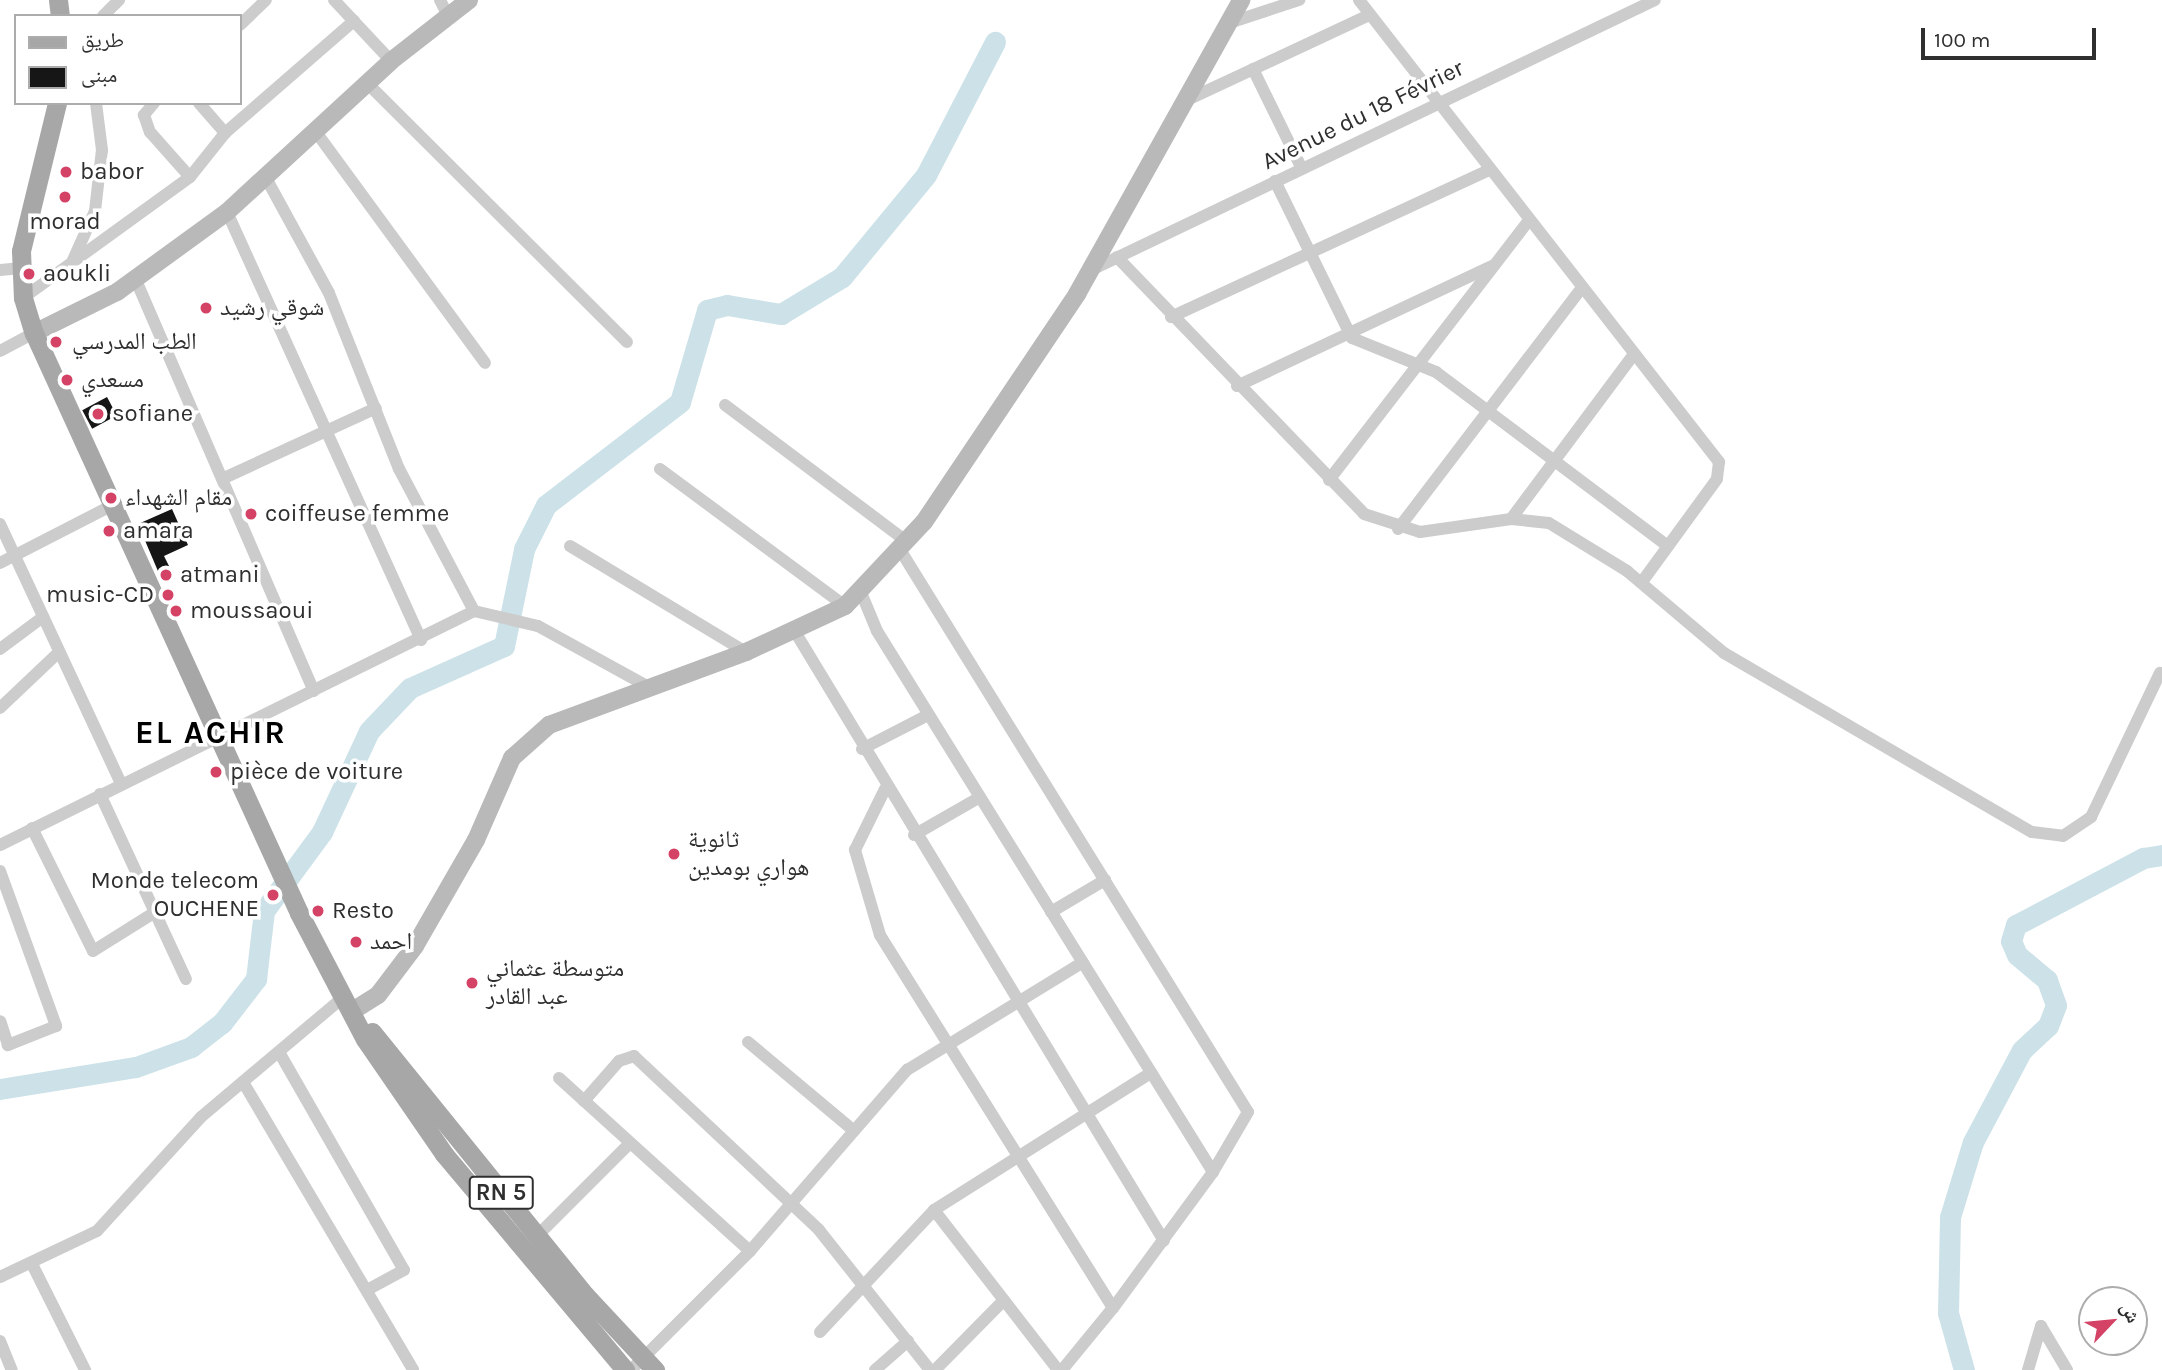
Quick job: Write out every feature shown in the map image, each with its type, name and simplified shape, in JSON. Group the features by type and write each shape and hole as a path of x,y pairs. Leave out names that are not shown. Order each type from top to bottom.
{"main road":[{"name":"RN 5","path":"56,105 27,219 22,268 23,298 34,333 299,913 392,1085 625,1370"},
{"name":"RN 5","path":"350,1003 536,1237 643,1366"}],"street":[{"path":"105,14 120,0"},
{"path":"242,23 266,0"},
{"path":"334,0 391,61"},
{"path":"0,351 135,278 227,212 316,132 444,8 469,0"},
{"path":"0,1277 97,1231 201,1116 279,1052 350,1003 377,995 415,946 476,840 512,758 550,725 746,652 845,606 903,545 1091,270 1241,0"},
{"path":"1231,22 1299,0"},
{"path":"1359,0 1434,103 1721,466 1642,582"},
{"name":"Avenue du 18 Février","path":"1091,270 1434,103 1656,0"},
{"path":"1187,100 1369,15"},
{"path":"23,298 190,177 225,132 354,21"},
{"path":"1253,69 1302,169"},
{"path":"367,83 627,342"},
{"path":"73,260 95,211 102,150 96,105"},
{"path":"152,105 144,115 150,132 190,177"},
{"path":"201,105 225,132"},
{"path":"316,132 485,363"},
{"path":"1171,317 1487,171"},
{"path":"265,176 329,293 399,469 474,611"},
{"path":"1275,181 1348,333 1372,351 1418,365 1489,411 1668,546"},
{"path":"227,212 421,640"},
{"path":"1329,480 1528,222"},
{"path":"1116,257 1237,386 1364,514 1398,529 1511,519 1549,523 1642,582 1724,653 2032,832 2063,836 2091,817 2160,673"},
{"path":"1237,386 1495,265"},
{"path":"0,270 22,268"},
{"path":"135,278 314,691"},
{"path":"1398,529 1581,289"},
{"path":"1511,519 1634,354"},
{"path":"724,405 903,545 1248,1112 1213,1172 1164,1241 1113,1308 1060,1370 934,1210"},
{"path":"223,478 376,408"},
{"path":"660,469 845,606"},
{"path":"0,563 13,553 113,505"},
{"path":"0,524 121,784"},
{"path":"570,546 746,652"},
{"path":"860,590 877,631 1213,1172"},
{"path":"0,845 421,640 474,611 538,626 650,688"},
{"path":"0,649 43,617"},
{"path":"793,630 886,789 1164,1241"},
{"path":"0,708 60,652"},
{"path":"862,749 928,715"},
{"path":"886,789 855,850 864,896 946,1045 1113,1308"},
{"path":"100,794 152,914 186,979"},
{"path":"914,835 980,797"},
{"path":"32,828 93,951 152,914"},
{"path":"0,872 56,1026 8,1045 0,1021"},
{"path":"1051,912 1105,880"},
{"path":"643,1366 750,1251 907,1070 1083,962"},
{"path":"748,1042 854,1131"},
{"path":"279,1052 404,1269 367,1290"},
{"path":"584,1101 619,1061 634,1056 791,1203 865,1286 933,1370 1003,1300"},
{"path":"820,1332 934,1210 1152,1073"},
{"path":"559,1078 750,1251"},
{"path":"243,1082 413,1370"},
{"path":"536,1237 630,1143"},
{"path":"32,1264 85,1370"},
{"path":"2028,1370 2041,1326 2067,1370"},
{"path":"0,1341 12,1370"},
{"path":"875,1370 908,1341"}],"building":[{"name":"sofiane","path":"107,397 117,416 92,429 82,410"},
{"path":"172,509 188,545 164,556 175,578 163,583 138,524"}],"waterway":[{"path":"0,1089 136,1067 191,1047 222,1023 256,979 264,911 322,832 369,731 410,688 504,646 524,549 546,505 680,402 707,310 727,305 781,314 842,277 926,175 995,42"},
{"path":"1964,1370 1948,1313 1950,1217 1973,1142 2022,1050 2048,1026 2056,1005 2047,980 2017,955 2011,941 2016,925 2143,858 2162,855"}],"place":[{"name":"babor","path":"66,172"},
{"name":"morad","path":"65,197"},
{"name":"aoukli","path":"29,274"},
{"name":"شوقي رشيد","path":"206,308"},
{"name":"الطب المدرسي","path":"56,342"},
{"name":"مسعدي","path":"67,380"},
{"name":"sofiane","path":"98,414"},
{"name":"مقام الشهداء","path":"111,498"},
{"name":"coiffeuse femme","path":"251,514"},
{"name":"amara","path":"109,531"},
{"name":"atmani","path":"166,575"},
{"name":"music-CD","path":"168,595"},
{"name":"moussaoui","path":"176,611"},
{"name":"pièce de voiture","path":"216,772"},
{"name":"ثانوية هواري بومدين","path":"674,854"},
{"name":"Monde telecom OUCHENE","path":"273,895"},
{"name":"Resto","path":"318,911"},
{"name":"احمد","path":"356,942"},
{"name":"متوسطة عثماني عبد القادر","path":"472,983"}],"district":[{"name":"EL ACHIR","path":"211,733"}]}
